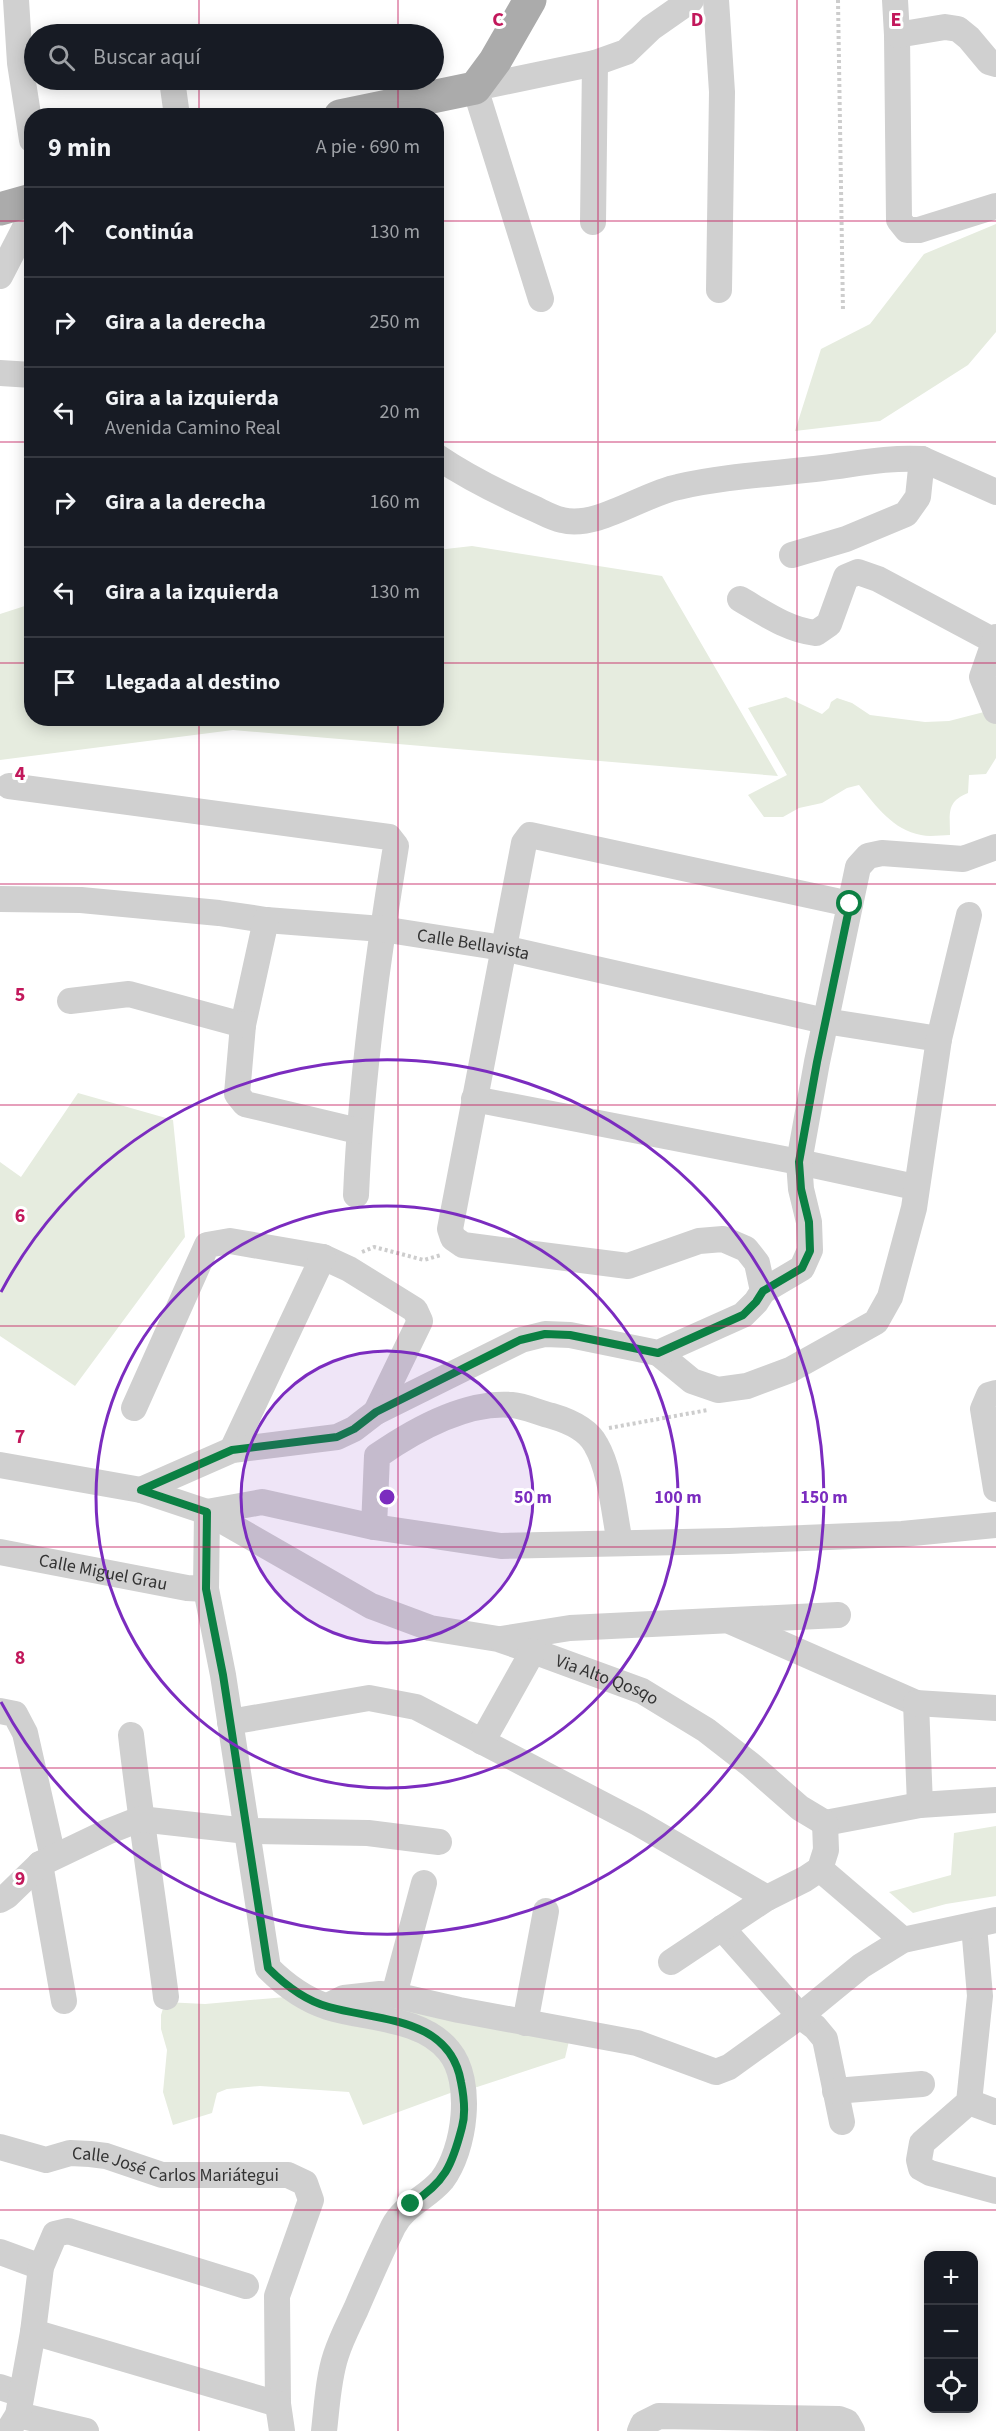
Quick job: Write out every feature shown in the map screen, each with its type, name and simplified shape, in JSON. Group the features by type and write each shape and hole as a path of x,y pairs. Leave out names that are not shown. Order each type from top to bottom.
{"main road":[{"path":"379,108 468,90 495,61 530,0"},
{"path":"0,210 24,202"}],"street":[{"path":"16,0 24,89"},
{"path":"541,299 468,90 595,63 626,52 651,28 691,0"},
{"path":"716,0 722,92 719,290"},
{"path":"895,0 899,220 907,230 919,230 996,206"},
{"path":"897,35 945,27 958,29 969,38 989,62 996,64"},
{"path":"593,222 595,63"},
{"path":"24,90 27,108"},
{"path":"173,90 176,108"},
{"path":"0,276 24,230"},
{"path":"0,373 24,374"},
{"path":"444,461 509,498 563,521 596,518 655,493 678,487 771,472 821,468 896,457 922,459 996,492"},
{"path":"792,555 846,539 906,514 918,497 922,459"},
{"path":"740,599 802,632 816,633 829,624 846,577 858,572 878,579 995,640 982,677 996,711"},
{"path":"9,786 388,837 396,846 382,929 358,1131 356,1195"},
{"path":"763,1291 757,1263 746,1249 723,1239 699,1241 628,1266 463,1245 453,1238 450,1229 524,843 530,835 850,904"},
{"path":"658,1353 743,1315 763,1291 802,1268 810,1251 809,1222 801,1189 799,1162 825,1021 858,867 868,856 882,853 963,859 996,847"},
{"name":"Calle Bellavista","path":"0,900 81,900 219,913 266,920 382,929 504,948 825,1021 939,1040"},
{"path":"141,1490 232,1450 337,1437 354,1429 376,1412 520,1340 545,1334 570,1335 658,1353 692,1381 718,1390 747,1386 790,1370 876,1322 890,1297 898,1273 914,1208 915,1187 939,1040 969,915"},
{"path":"266,920 243,1024 237,1094 245,1104 358,1131"},
{"path":"70,1001 129,994 243,1024"},
{"path":"474,1099 799,1162 915,1187"},
{"path":"134,1408 207,1245 230,1241 323,1257 349,1269 416,1310 420,1321 376,1412"},
{"path":"232,1450 323,1257"},
{"path":"996,1393 989,1395 983,1409 996,1489"},
{"path":"374,1527 377,1456 427,1425 473,1409 512,1405 561,1419 588,1432 597,1445 604,1464 620,1543"},
{"name":"Via Alto Qosqo","path":"0,1465 141,1490 207,1512 371,1606 430,1628 498,1640 642,1691 706,1730 751,1765 800,1808 825,1823"},
{"path":"324,2431 336,2354 395,2223 411,2204 430,2192 443,2178 456,2151 464,2120 464,2095 460,2072 450,2051 432,2034 385,2018 327,2007 283,1983 268,1968 223,1675 206,1589 207,1512 262,1502 374,1527 501,1546 729,1541 902,1534 996,1525"},
{"name":"Calle Miguel Grau","path":"0,1552 187,1588 206,1589"},
{"path":"498,1640 570,1628 838,1615"},
{"path":"727,1620 916,1703 996,1708"},
{"path":"482,1742 533,1651"},
{"path":"230,1722 369,1698 416,1707 638,1823 767,1898"},
{"path":"916,1703 920,1805"},
{"path":"0,1711 15,1714 25,1732 47,1861 64,2001"},
{"path":"131,1735 140,1819 147,1849 166,1997"},
{"path":"671,1962 767,1898 820,1869 826,1850 825,1823 920,1805 996,1800"},
{"path":"0,1900 47,1861 140,1819 247,1831 369,1833 439,1842"},
{"path":"820,1869 903,1940"},
{"path":"394,1995 424,1883"},
{"path":"525,2023 546,1911"},
{"path":"327,2007 344,1998 394,1995 525,2023 637,2043 716,2072 729,2067 800,2016 861,1966 903,1940 985,1923 988,1999 969,2102 922,2144 919,2163 921,2168 930,2173 996,2191"},
{"path":"722,1928 800,2016 815,2027 825,2039 842,2122"},
{"path":"835,2091 922,2084"},
{"path":"969,2102 996,2112"},
{"name":"Calle José Carlos Mariátegui","path":"0,2147 46,2160 80,2152 98,2155 162,2175 272,2174 288,2175 305,2183 311,2200 277,2296 278,2404"},
{"path":"86,2431 12,2407 33,2332 41,2267 56,2234 68,2231 246,2286"},
{"path":"0,2252 41,2267"},
{"path":"33,2332 278,2404 282,2431"},
{"path":"640,2431 643,2424 659,2416 839,2419 847,2422 852,2431"}],"path":[{"path":"838,0 843,312"},
{"path":"349,1269 363,1250 374,1247 424,1260 442,1254 453,1238"}],"shaded area":[{"path":"996,224 996,332 968,365 880,421 795,431 821,349 870,324 924,254"},
{"path":"472,546 662,576 778,776 233,730 0,760 0,614 24,606 24,726 444,726 444,549"},
{"path":"786,697 822,714 837,698 852,703 870,715 925,722 949,721 984,712 996,723 996,758 986,774 969,775 968,793 956,800 951,809 950,835 924,836 902,828 886,816 859,785 847,788 822,803 799,808 783,817 764,817 748,795 787,775 748,708"},
{"path":"78,1093 173,1120 185,1237 75,1386 0,1336 0,1162 21,1177"},
{"path":"996,1826 996,1896 946,1904 913,1913 889,1892 951,1875 954,1833"},
{"path":"286,1997 427,2041 447,2066 453,2092 363,2125 349,2092 260,2086 227,2089 217,2093 212,2113 173,2125 163,2092 167,2050 161,2029 161,2015 165,2002 205,2004"},
{"path":"386,1998 569,2041 565,2058 471,2089"}],"route":[{"path":"411,2204 430,2192 443,2178 456,2151 464,2120 464,2095 460,2072 450,2051 432,2034 385,2018 327,2007 283,1983 268,1968 223,1675 206,1589 207,1512 141,1490 232,1450 337,1437 354,1429 376,1412 520,1340 545,1334 570,1335 658,1353 743,1315 763,1291 802,1268 810,1251 809,1222 801,1189 799,1162 850,904"}]}
